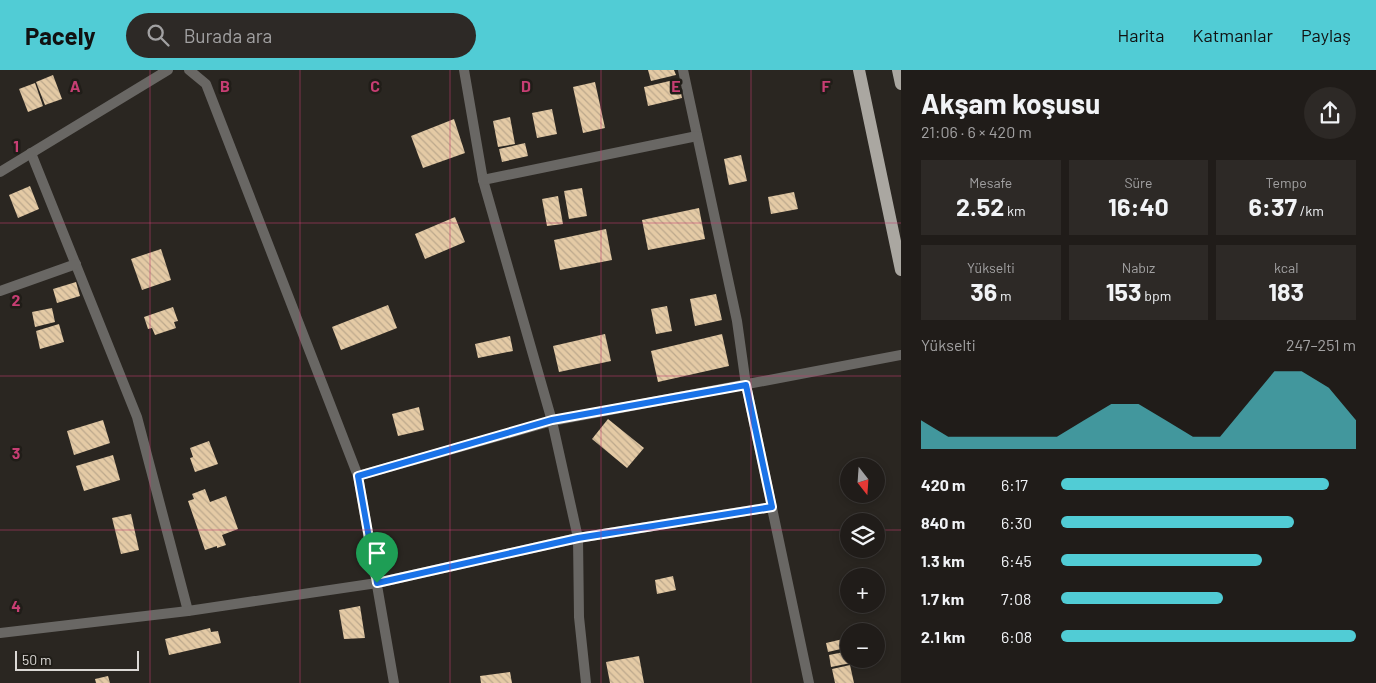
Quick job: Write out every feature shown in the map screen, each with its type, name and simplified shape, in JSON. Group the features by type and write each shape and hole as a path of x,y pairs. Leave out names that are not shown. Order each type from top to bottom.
{"main road":[{"path":"859,70 901,270"},
{"path":"898,70 901,84"}],"street":[{"path":"0,172 168,70"},
{"path":"189,70 206,84 358,476 394,683"},
{"path":"464,70 483,180 552,420 578,538 580,617 586,683"},
{"path":"683,70 737,322 746,385 809,683"},
{"path":"483,180 697,136"},
{"path":"31,153 137,417 188,611"},
{"path":"0,291 76,264"},
{"path":"358,476 552,420 901,355"},
{"path":"0,633 188,611 377,583 578,538 772,507"}],"building":[{"path":"648,70 674,70 676,75 651,81"},
{"path":"53,75 62,99 45,105 36,82"},
{"path":"678,79 682,98 648,106 644,87"},
{"path":"595,82 605,128 583,133 573,87"},
{"path":"35,83 43,106 28,112 19,89"},
{"path":"552,109 557,134 537,138 532,113"},
{"path":"510,117 515,144 498,147 493,121"},
{"path":"454,119 465,153 423,168 411,136"},
{"path":"525,143 528,156 502,162 499,149"},
{"path":"741,155 747,181 729,185 724,159"},
{"path":"30,186 39,209 18,218 9,195"},
{"path":"582,188 587,216 569,219 564,191"},
{"path":"794,192 798,209 771,214 768,197"},
{"path":"558,196 563,224 547,226 542,199"},
{"path":"699,208 705,239 648,250 642,220"},
{"path":"455,217 465,242 425,259 415,234"},
{"path":"606,229 612,260 560,270 554,240"},
{"path":"161,249 171,280 142,290 131,259"},
{"path":"76,282 80,296 57,303 53,289"},
{"path":"716,294 722,320 695,326 690,299"},
{"path":"388,305 397,328 341,350 332,327"},
{"path":"667,306 672,331 656,334 651,309"},
{"path":"173,307 178,321 174,322 176,328 155,335 152,328 148,329 144,317"},
{"path":"52,308 55,322 35,327 32,312"},
{"path":"59,324 64,342 40,349 36,331"},
{"path":"605,334 611,361 559,372 553,346"},
{"path":"722,334 729,366 658,382 651,351"},
{"path":"510,336 513,351 478,358 475,344"},
{"path":"419,407 424,430 398,436 392,414"},
{"path":"608,419 644,448 627,468 592,439"},
{"path":"103,420 110,443 74,455 67,431"},
{"path":"209,441 218,464 195,472 190,458 193,457 190,448"},
{"path":"113,455 120,480 84,491 76,466"},
{"path":"205,489 210,502 226,496 238,529 222,535 226,545 205,550 188,501 194,499 192,494"},
{"path":"131,514 139,550 121,554 112,518"},
{"path":"673,576 676,590 657,594 655,580"},
{"path":"360,606 365,638 344,639 339,610"},
{"path":"210,628 211,632 218,631 221,643 169,655 165,639"},
{"path":"840,640 840,649 828,652 826,643"},
{"path":"840,653 840,665 831,667 829,655"},
{"path":"639,656 644,683 610,683 606,662"},
{"path":"851,668 854,683 835,683 832,669"},
{"path":"510,672 512,683 481,683 480,676"},
{"path":"108,676 110,683 96,683 95,679"}],"route":[{"path":"746,385 772,507 578,538 377,583 358,476 552,420 746,385"}]}
